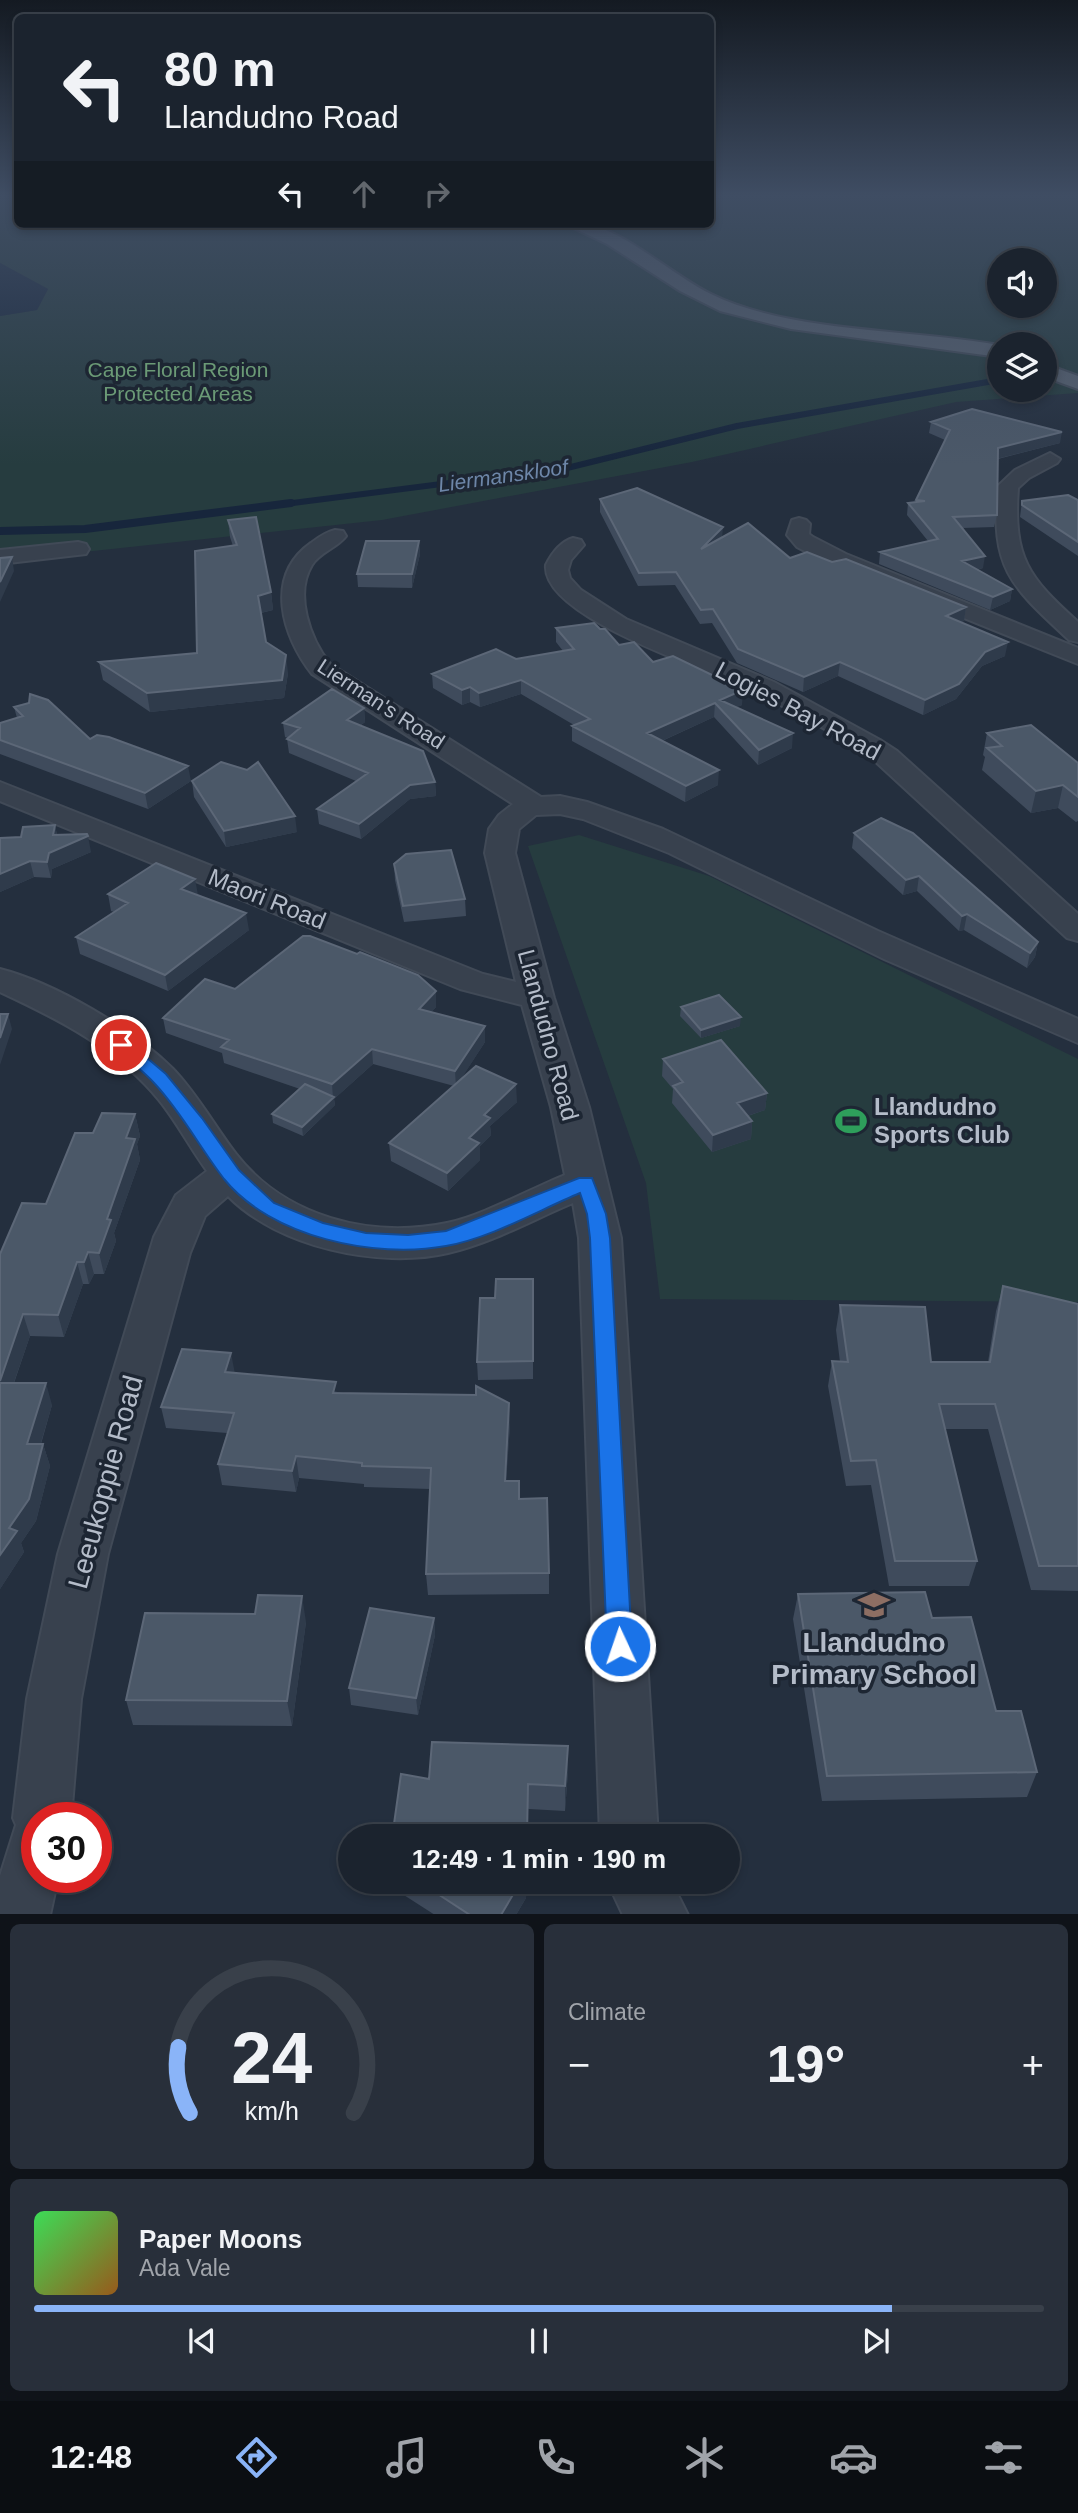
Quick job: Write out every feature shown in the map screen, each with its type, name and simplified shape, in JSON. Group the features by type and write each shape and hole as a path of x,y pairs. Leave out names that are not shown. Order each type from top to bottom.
{"main road":[{"path":"684,286 751,317 987,355"},
{"path":"734,309 803,323 987,349"},
{"path":"1057,367 1078,374"},
{"path":"1057,375 1078,383"}],"street":[{"path":"1050,459 1022,474 1008,486 1006,500 1012,560 1035,593 1078,635"},
{"path":"799,524 798,534 805,542 838,559 1078,657"},
{"name":"Lierman's Road","path":"335,536 303,561 295,575 293,591 299,634 311,659 321,669 536,806"},
{"name":"Logies Bay Road","path":"573,545 559,558 557,570 559,579 569,592 586,605 619,623 747,679 862,739 887,757 1078,931"},
{"path":"0,557 78,549"},
{"name":"Maori Road","path":"4,796 472,982 537,998"},
{"path":"536,806 559,805 581,809 674,842 836,924 1078,1032"},
{"name":"Llandudno Road","path":"536,806 516,813 507,821 499,840 502,865 537,998 570,1107 600,1238 628,1824"},
{"path":"0,979 91,1025 121,1045 160,1078 232,1175 268,1208 303,1224 366,1240 408,1242 447,1239 477,1229 586,1182"},
{"name":"Leeukoppie Road","path":"44,1802 54,1699 83,1553 169,1252 179,1223 193,1199 232,1175"},
{"path":"20,1914 25,1893"},
{"path":"645,1894 658,1914"}],"green space":[{"name":"Cape Floral Region Protected Areas","path":"43,286 987,286 987,318 1057,318 1057,286 1078,286 1078,393 1057,395 1057,332 987,332 987,400 956,402 692,462 382,520 0,561 0,316 37,310 48,289"},
{"name":"Llandudno Sports Club","path":"579,835 709,876 1078,1059 1078,1302 660,1299 646,1183 528,846"}],"water":[{"path":"0,286 43,286 48,289 37,310 0,316"}],"building":[{"path":"972,409 1062,432 998,448 997,515 953,517 985,556 962,561 1012,589 993,597 880,552 938,539 908,503 925,501 916,500 950,430 931,422"},
{"path":"637,488 723,527 701,549 748,523 790,558 807,552 832,562 846,559 966,607 946,616 1008,642 985,652 959,684 925,700 840,662 804,677 738,649 713,609 701,610 676,572 639,573 600,499"},
{"path":"1068,495 1078,500 1078,542 1022,505 1022,501"},
{"path":"256,517 271,592 258,596 266,642 286,655 282,680 147,693 99,662 197,653 195,551 237,545 228,520"},
{"path":"366,541 419,541 412,574 357,574"},
{"path":"12,557 0,582 0,558"},
{"path":"594,623 600,629 605,629 619,645 634,642 653,662 673,656 743,690 720,700 793,733 759,750 715,703 647,733 719,770 686,786 572,726 590,719 521,680 479,693 470,687 462,690 432,674 496,649 516,659 574,649 556,628"},
{"path":"332,689 364,708 347,720 423,751 435,782 410,785 359,824 317,809 368,773 287,739 300,728 283,723"},
{"path":"30,694 48,700 90,739 97,735 109,737 188,766 145,793 0,740 0,723 23,716 14,707 29,703"},
{"path":"1031,725 1078,763 1078,797 1063,785 1036,791 987,748 1002,746 987,733"},
{"path":"221,762 247,770 258,762 295,816 224,831 192,781"},
{"path":"881,818 913,833 1038,942 1030,953 967,914 962,916 919,876 906,880 854,833"},
{"path":"55,825 53,835 88,836 49,853 47,862 30,861 0,874 0,838 21,837 23,827"},
{"path":"451,850 465,899 403,906 394,864 406,854"},
{"path":"156,863 195,879 181,889 246,913 165,975 76,937 128,903 108,894"},
{"path":"303,936 310,936 357,954 360,952 418,975 436,991 419,1009 485,1026 455,1071 372,1049 332,1084 221,1047 229,1040 163,1018 205,979 235,989"},
{"path":"719,995 741,1017 701,1030 681,1007"},
{"path":"0,1014 8,1014 0,1038"},
{"path":"721,1040 767,1093 737,1103 752,1121 713,1135 673,1086 683,1082 663,1059"},
{"path":"476,1066 516,1084 484,1115 490,1118 469,1138 479,1143 447,1173 389,1143"},
{"path":"305,1084 334,1097 302,1127 272,1114"},
{"path":"102,1113 135,1114 126,1138 135,1139 107,1219 111,1220 99,1253 88,1252 84,1262 77,1262 58,1315 23,1314 0,1381 0,1254 22,1203 46,1204 75,1133 93,1133"},
{"path":"496,1279 533,1279 533,1361 477,1362 480,1298 495,1298"},
{"path":"1003,1286 1078,1304 1078,1566 1039,1566 995,1404 939,1404 977,1561 895,1561 876,1460 851,1461 832,1361 848,1362 840,1305 925,1307 931,1362 990,1362"},
{"path":"182,1349 231,1353 225,1372 336,1382 333,1393 476,1395 476,1386 509,1403 505,1481 519,1481 519,1499 547,1498 549,1573 426,1574 431,1468 362,1466 362,1463 296,1456 292,1471 218,1464 234,1413 161,1407"},
{"path":"0,1383 46,1383 27,1444 43,1444 29,1499 9,1528 17,1531 0,1555"},
{"path":"925,1592 932,1618 971,1617 996,1711 1021,1711 1037,1772 827,1776 798,1594"},
{"path":"258,1595 302,1596 287,1701 126,1700 145,1613 255,1614"},
{"path":"370,1608 434,1618 416,1698 349,1688"},
{"path":"432,1742 568,1746 565,1786 528,1784 527,1824 394,1824 401,1774 429,1779"},
{"path":"438,1894 513,1894 502,1914 468,1914"}],"waterway":[{"name":"Liermanskloof","path":"277,505 567,468 737,426 987,382"},
{"name":"Liermanskloof","path":"0,531 85,529 291,503"}],"place":[{"name":"Llandudno Sports Club","path":"851,1121"},
{"name":"Llandudno Primary School","path":"874,1605"}],"route":[{"path":"121,1045 160,1078 232,1175 268,1208 303,1224 366,1240 408,1242 447,1239 477,1229 586,1182 592,1197 600,1238 620,1646"}]}
